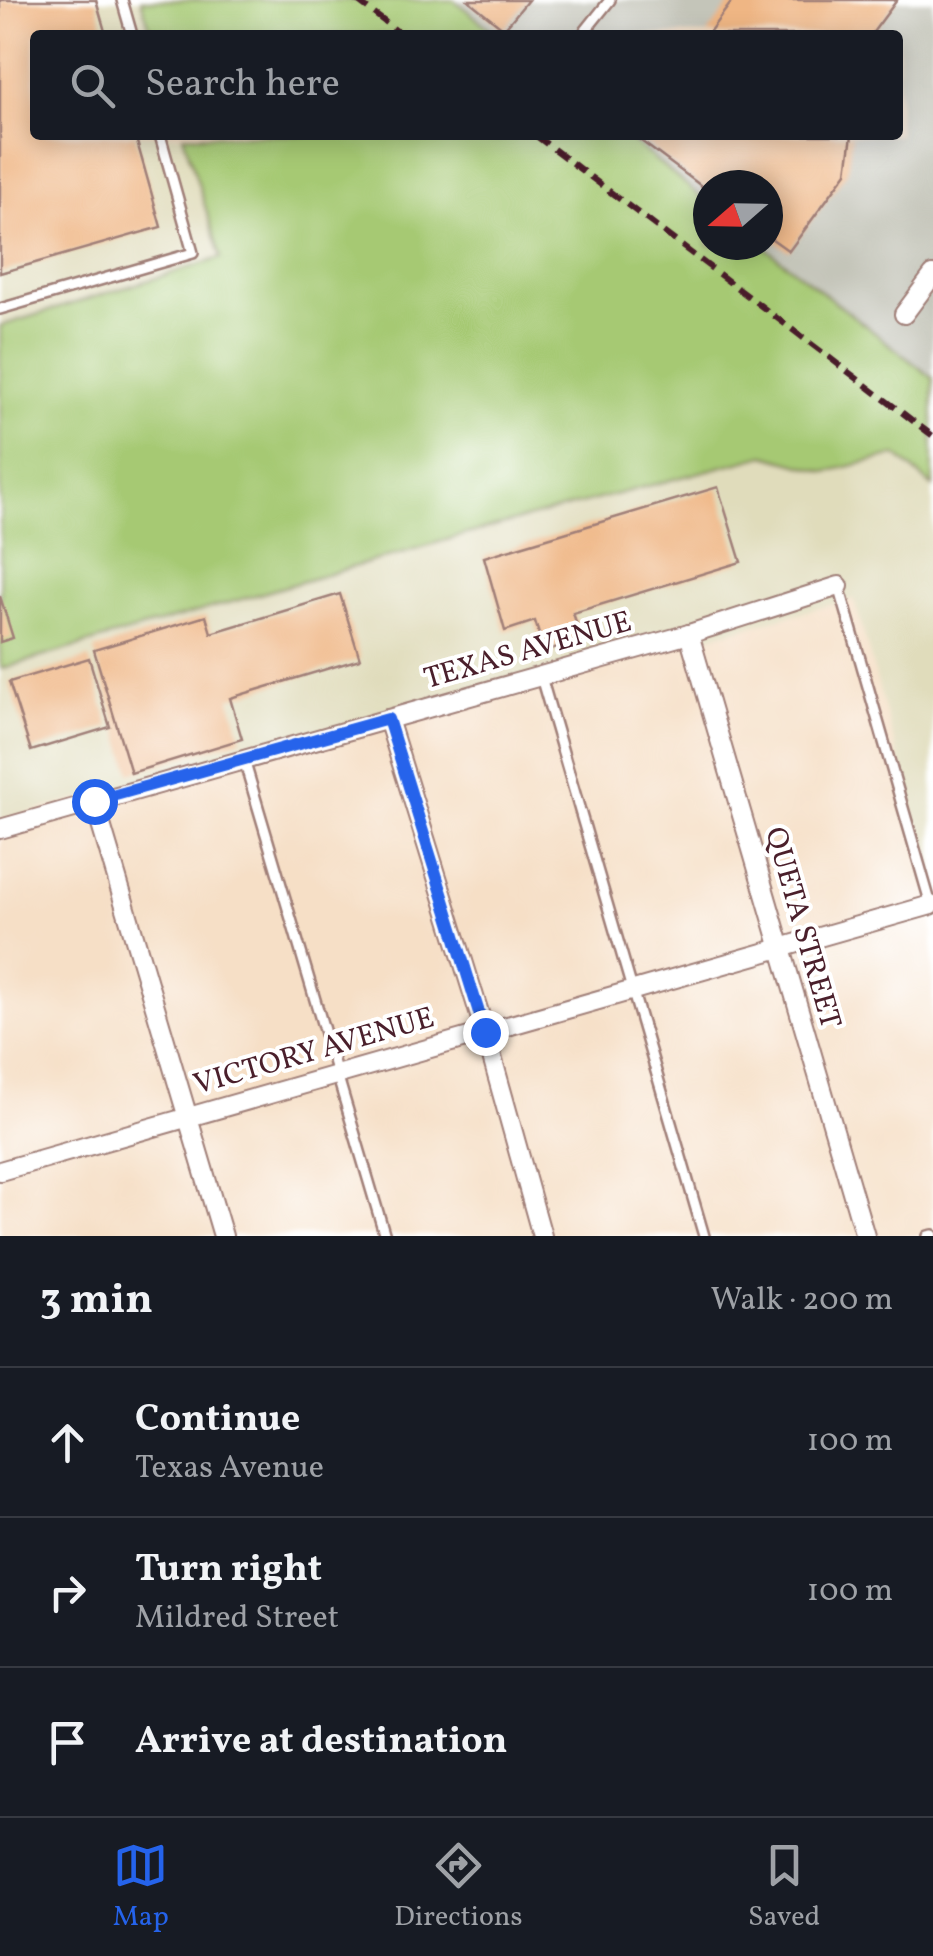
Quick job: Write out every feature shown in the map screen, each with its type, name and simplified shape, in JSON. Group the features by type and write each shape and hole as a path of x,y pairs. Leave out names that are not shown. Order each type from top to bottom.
{"street":[{"path":"904,314 933,275"},
{"name":"TEXAS AVENUE","path":"0,829 689,634 839,586"},
{"name":"QUETA STREET","path":"689,634 865,1236"},
{"path":"388,719 485,1032 542,1236"},
{"path":"94,801 224,1236"},
{"name":"VICTORY AVENUE","path":"0,1171 932,908"}],"lane":[{"path":"122,0 131,30"},
{"path":"586,30 610,0"},
{"path":"0,309 193,253 161,140"},
{"path":"839,586 932,908"},
{"path":"540,675 704,1236"},
{"path":"244,760 385,1236"}],"shaded area":[{"path":"0,0 160,0 169,30 30,30 30,140 202,140 236,254 0,327"},
{"path":"453,0 933,0 933,378 780,260 783,170 693,170 693,191 628,140 903,140 903,30 491,30"},
{"path":"765,455 826,472 896,455 933,487 933,882 854,599 0,820 0,669 467,534"}],"green space":[{"path":"141,0 454,0 492,30 150,30"},
{"path":"185,140 630,140 693,190 693,260 781,260 933,378 933,487 896,455 826,472 765,455 467,534 0,669 0,326 221,258"}],"building":[{"path":"0,0 96,0 105,30 30,30 30,140 136,140 161,227 0,273"},
{"path":"468,0 528,0 504,29"},
{"path":"733,0 897,0 875,30 711,30"},
{"path":"640,140 851,140 847,172 789,251 783,247 783,170 693,170 693,180"},
{"path":"718,487 741,562 573,613 582,640 544,651 535,621 505,631 484,557"},
{"path":"340,594 360,659 230,698 242,739 131,773 94,650 206,616 211,633"},
{"path":"0,596 13,638 0,642"},
{"path":"89,658 110,727 31,751 9,682"}],"railway":[{"path":"356,0 395,30"},
{"path":"542,140 933,436"}],"route":[{"path":"94,801 388,719 485,1032"}]}
